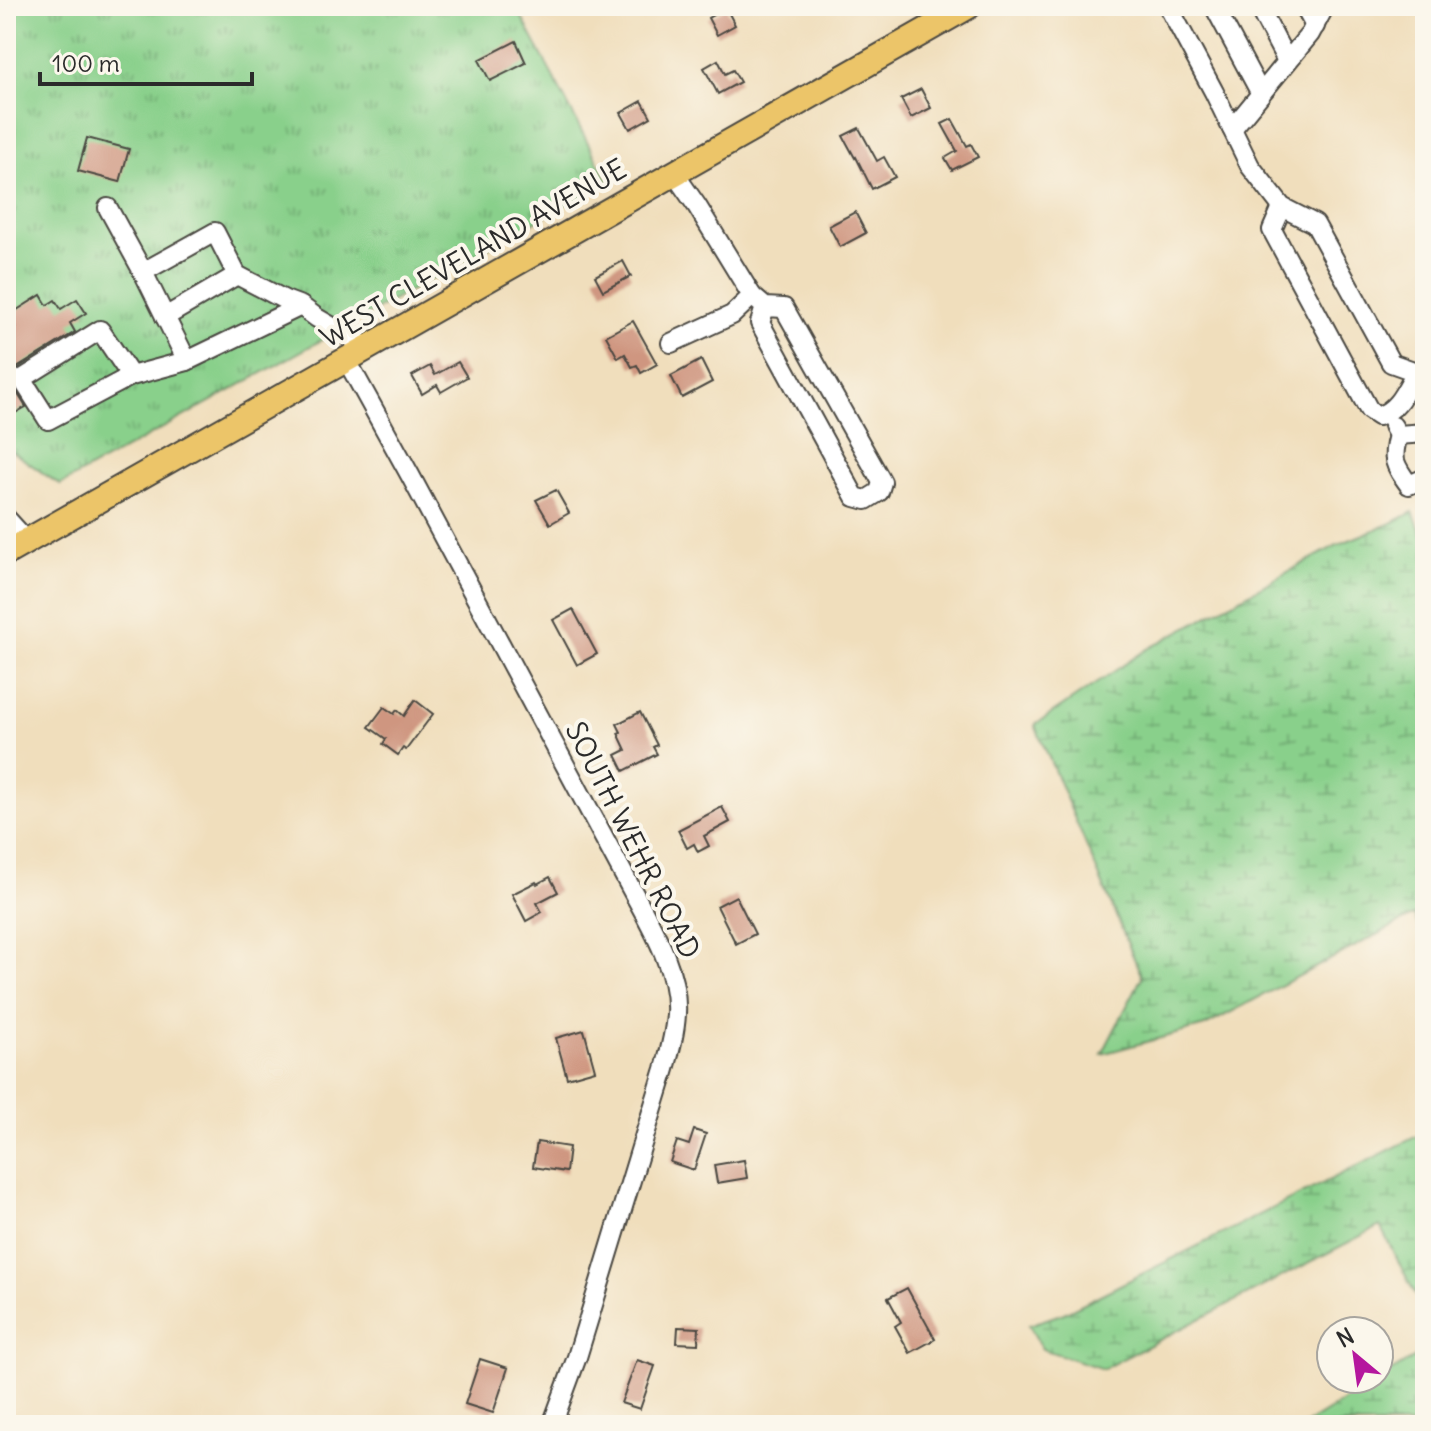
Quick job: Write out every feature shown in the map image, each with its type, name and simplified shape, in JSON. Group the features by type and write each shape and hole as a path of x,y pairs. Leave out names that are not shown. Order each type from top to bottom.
{"main road":[{"name":"WEST CLEVELAND AVENUE","path":"16,547 969,6"}],"street":[{"path":"1168,6 1250,166 1282,207 1315,224 1391,363 1420,374 1386,414 1378,416 1364,402 1272,230 1282,207"},
{"path":"1214,6 1260,92"},
{"path":"1258,6 1287,61"},
{"path":"1304,6 1315,26"},
{"path":"1232,129 1310,34 1325,6"},
{"path":"671,343 758,302 784,308 882,482 879,492 866,500 855,497 760,323 758,302 674,173"},
{"path":"108,208 187,361"},
{"path":"143,272 215,232 237,275 301,306 356,353"},
{"path":"165,317 237,275"},
{"path":"131,376 100,330 22,379 48,420 131,376 187,361 301,306"},
{"name":"SOUTH WEHR ROAD","path":"356,353 410,475 625,877 658,942 675,988 677,1013 673,1041 577,1357 552,1425"},
{"path":"1386,414 1398,435 1393,451 1396,468 1409,485 1425,478"},
{"path":"1398,435 1425,433"},
{"path":"6,518 16,547"}],"green space":[{"path":"6,6 516,6 608,181 60,485 6,447"},
{"path":"1413,512 1425,541 1425,944 1414,915 1205,1026 1102,1054 1142,977 1035,725 1147,649 1337,545"},
{"path":"1425,1132 1425,1313 1380,1226 1103,1369 1042,1349 1029,1325 1064,1313"},
{"path":"1425,1351 1425,1425 1305,1425 1354,1395 1395,1395 1395,1370"}],"building":[{"path":"726,8 735,25 717,35 708,18"},
{"path":"516,41 526,63 490,81 479,60"},
{"path":"718,60 725,74 733,70 740,82 718,94 704,68"},
{"path":"921,89 931,108 911,118 901,99"},
{"path":"642,101 651,117 630,129 621,113"},
{"path":"952,119 967,146 971,144 978,157 952,170 945,158 957,151 942,124"},
{"path":"859,128 877,161 884,157 895,177 872,189 843,136"},
{"path":"87,138 129,149 120,182 78,171"},
{"path":"855,212 866,233 840,247 829,226"},
{"path":"623,261 631,276 603,291 595,276"},
{"path":"41,295 47,305 55,300 61,309 77,299 86,313 70,323 75,332 12,371 6,361 6,331 15,326 9,315"},
{"path":"633,321 657,364 641,373 637,365 632,367 625,354 618,358 606,336"},
{"path":"701,360 712,382 682,398 671,376"},
{"path":"458,362 467,377 441,392 437,385 422,394 412,376 430,366 435,375"},
{"path":"11,383 26,407 10,416 6,409 6,386"},
{"path":"556,490 569,513 550,524 536,500"},
{"path":"573,609 597,654 577,665 553,620"},
{"path":"415,700 433,714 406,750 403,748 398,755 383,744 386,739 369,727 384,707 394,714 397,710 404,716"},
{"path":"640,712 657,745 653,747 657,754 624,771 616,755 626,750 617,724"},
{"path":"722,807 730,822 704,836 709,846 698,852 694,844 687,848 678,830"},
{"path":"550,877 558,892 537,903 542,912 526,921 512,894"},
{"path":"736,896 755,934 736,944 717,906"},
{"path":"584,1030 595,1070 567,1078 556,1038"},
{"path":"694,1130 706,1134 694,1170 670,1162 677,1141 689,1145"},
{"path":"537,1142 569,1147 566,1172 533,1167"},
{"path":"744,1160 747,1178 717,1183 714,1165"},
{"path":"907,1288 935,1339 910,1353 895,1326 901,1322 888,1298"},
{"path":"678,1327 699,1328 698,1344 677,1343"},
{"path":"480,1359 508,1368 493,1413 465,1404"},
{"path":"637,1360 655,1366 640,1409 621,1403"}]}
